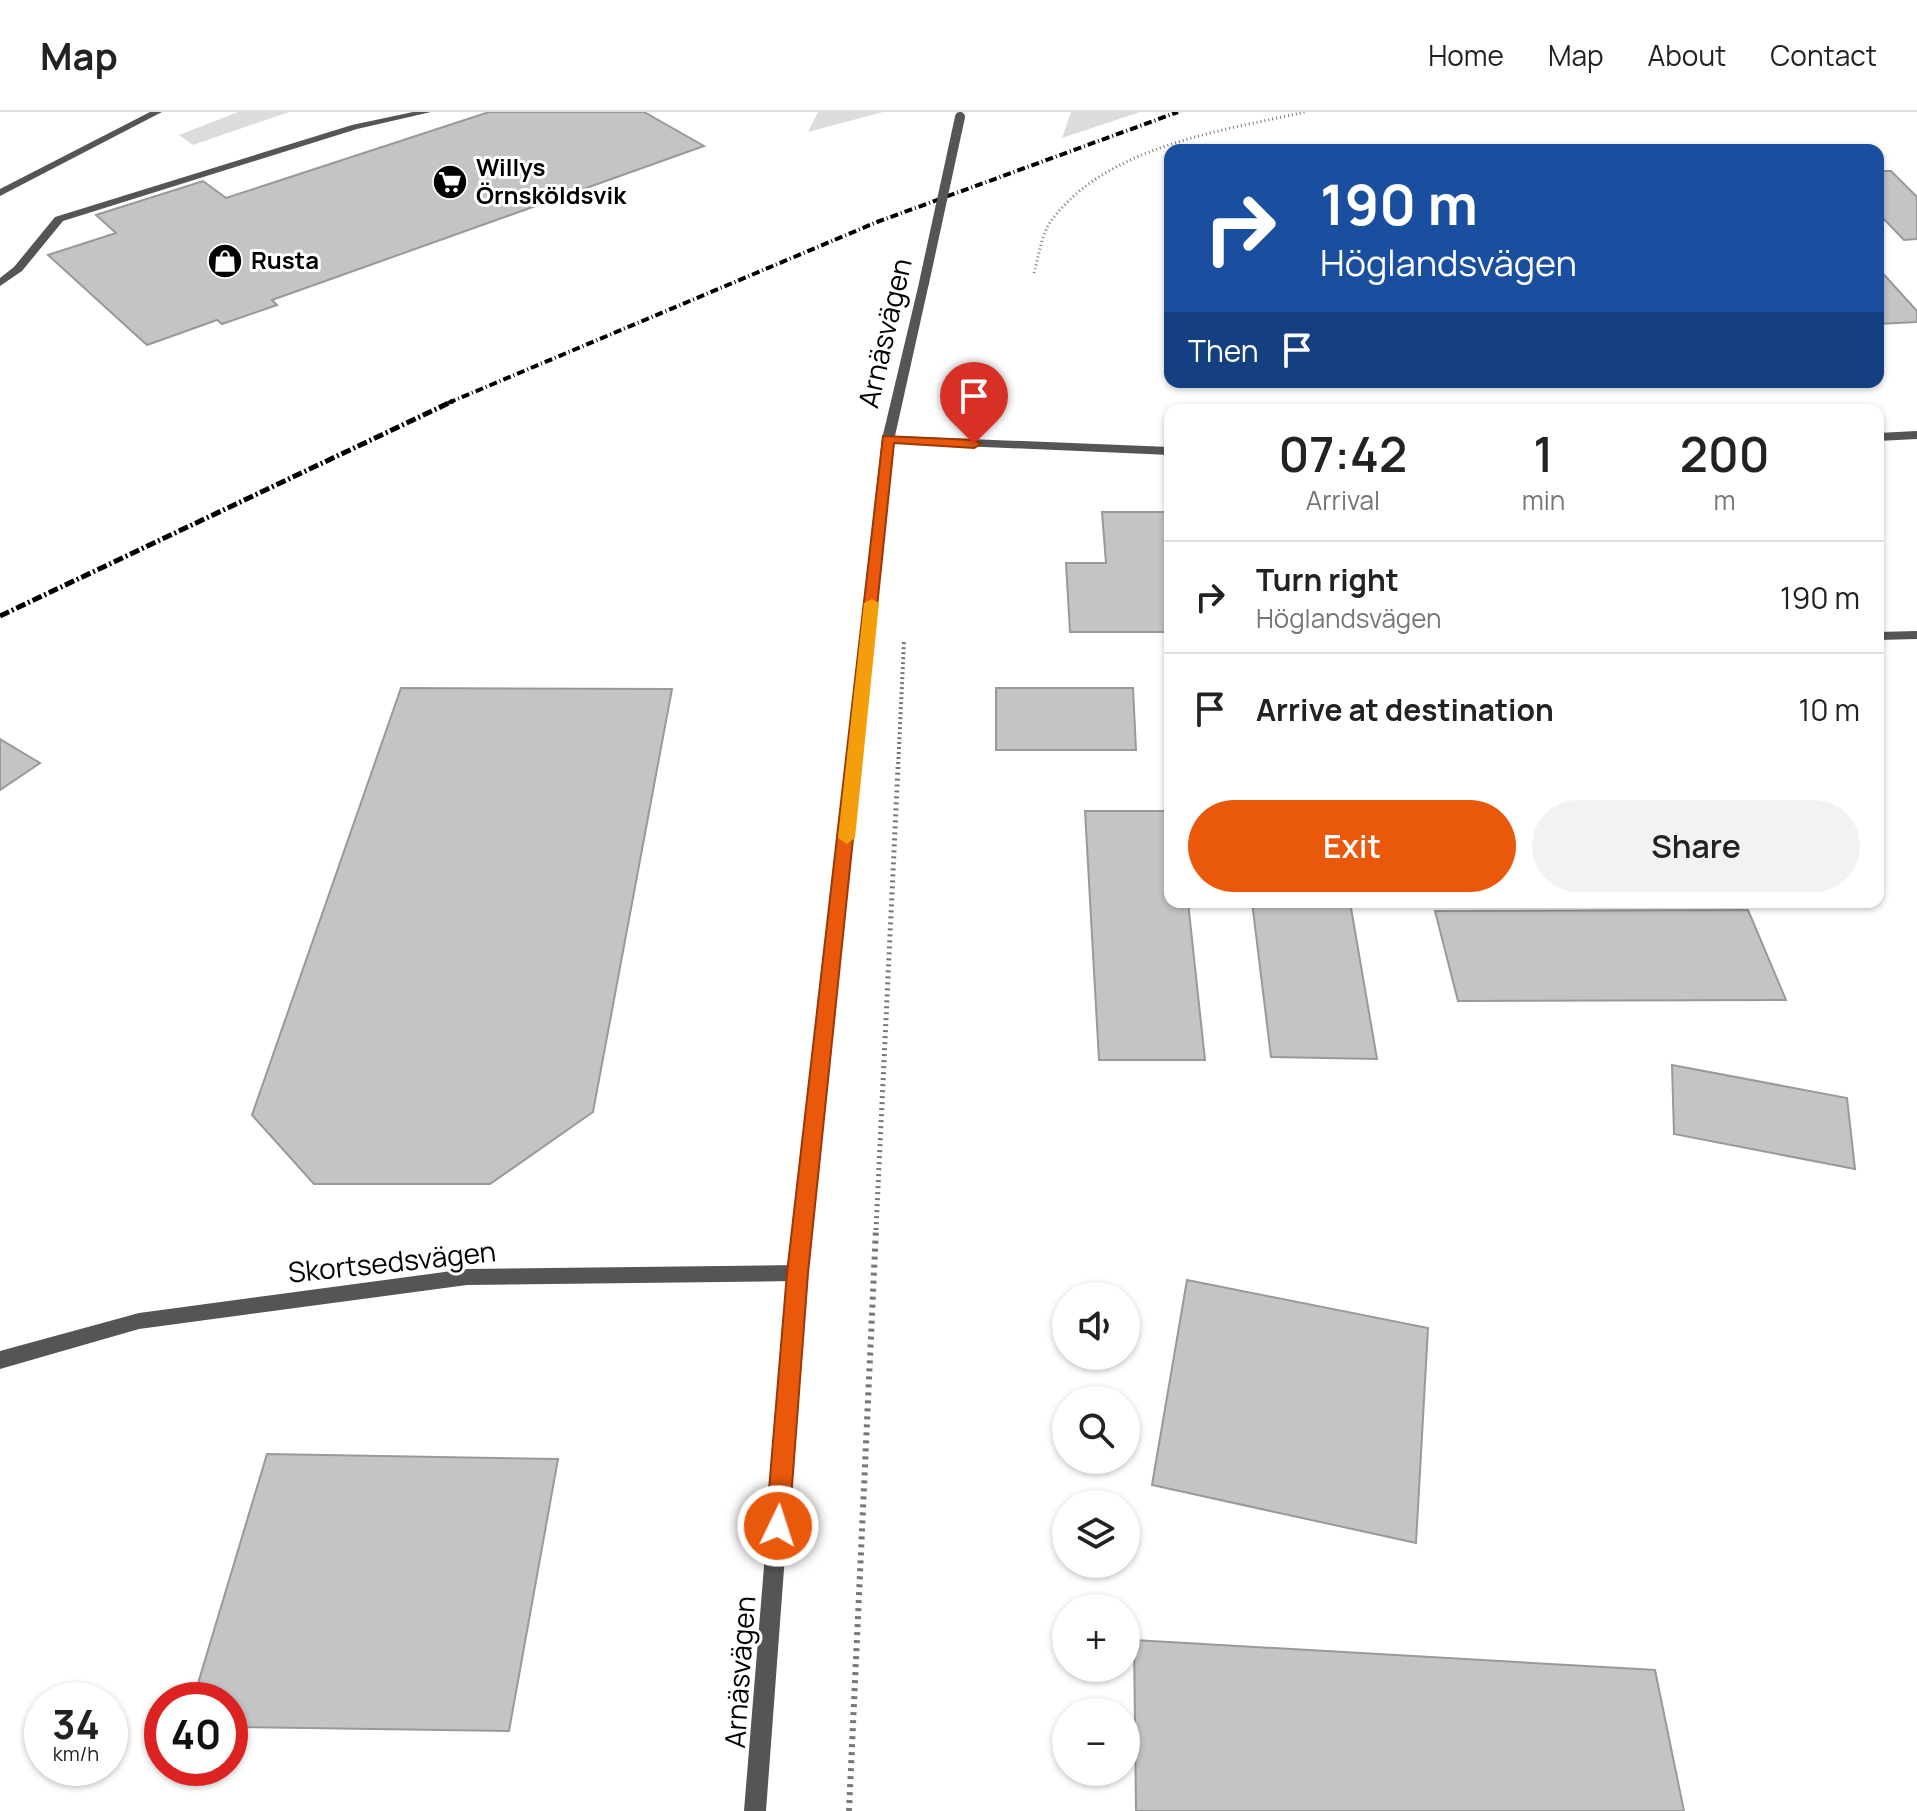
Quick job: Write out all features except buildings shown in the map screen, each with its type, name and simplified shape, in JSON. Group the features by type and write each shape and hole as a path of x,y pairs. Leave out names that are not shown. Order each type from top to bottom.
{"street":[{"path":"0,193 157,112"},
{"path":"0,283 18,269 59,219 355,127 426,112"},
{"name":"Arnäsvägen","path":"755,1811 797,1273 888,439 961,115"},
{"path":"1884,437 1917,435"},
{"path":"888,439 1164,451"},
{"path":"1884,636 1917,635"},
{"name":"Skortsedsvägen","path":"0,1360 139,1321 467,1277 797,1273"}],"path":[{"path":"1174,144 1305,112"},
{"path":"1034,273 1051,221 1092,182 1164,149"},
{"path":"849,1811 904,631"}],"shaded area":[{"path":"238,112 289,112 193,145 179,135"},
{"path":"818,112 883,112 808,132"},
{"path":"1071,112 1140,112 1062,138"}],"railway":[{"path":"448,403 877,222 1178,112"},
{"path":"0,616 453,401"}],"slow traffic":[{"path":"847,838 872,603"}],"place":[{"name":"Willys Örnsköldsvik","path":"450,182"},
{"name":"Rusta","path":"225,261"}],"route":[{"path":"778,1526 797,1273 855,767 888,439 974,444"}]}
